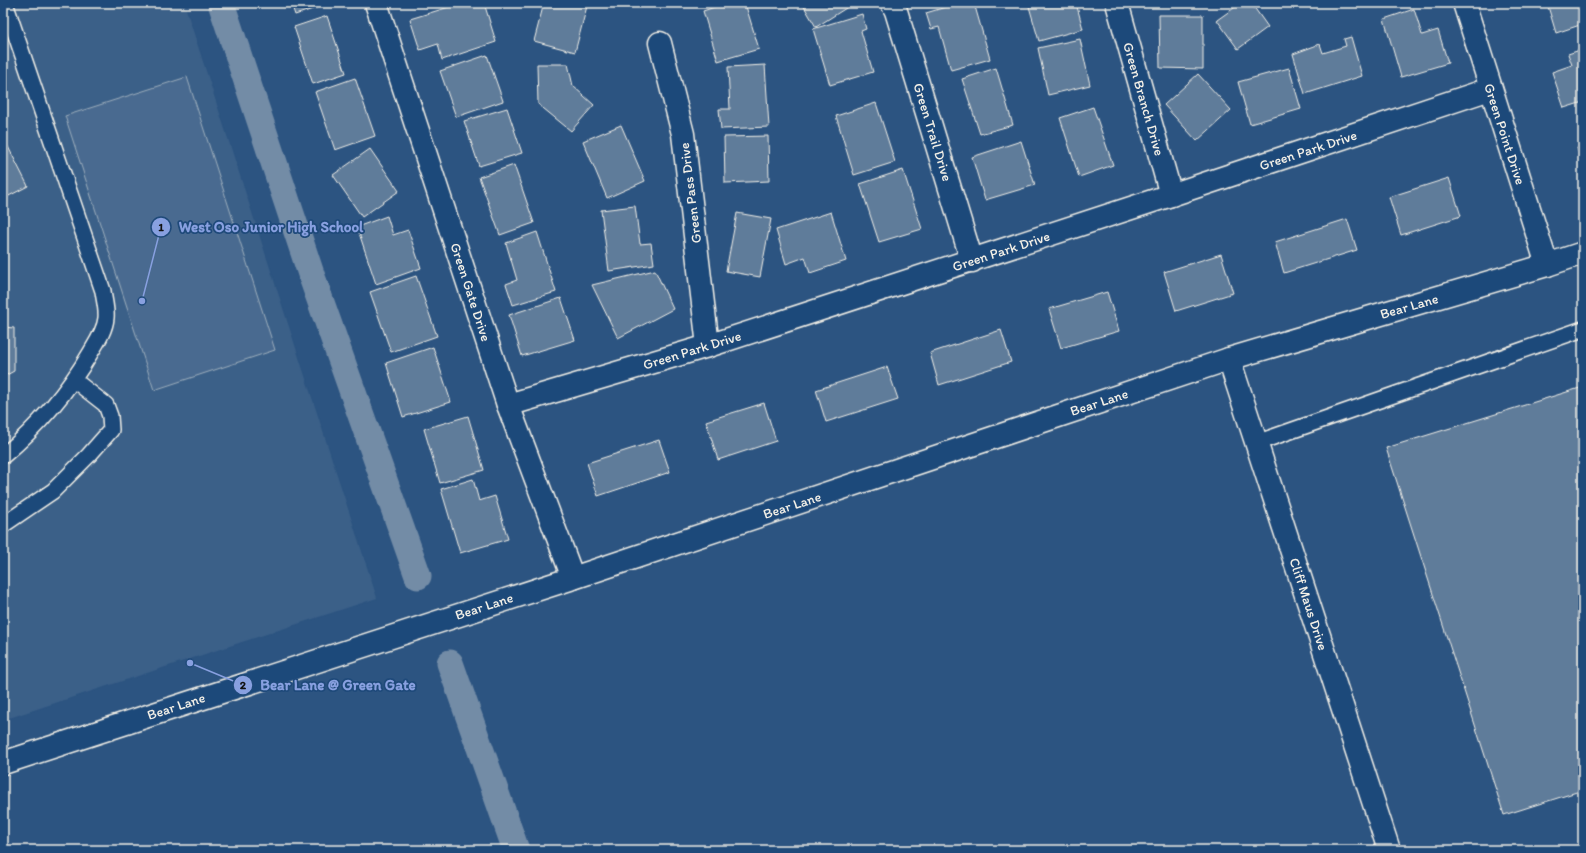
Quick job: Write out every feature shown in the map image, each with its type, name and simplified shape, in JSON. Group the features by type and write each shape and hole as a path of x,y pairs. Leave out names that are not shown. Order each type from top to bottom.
{"street":[{"name":"Green Gate Drive","path":"376,3 508,405 573,578"},
{"name":"Green Trail Drive","path":"892,3 896,11 972,261"},
{"name":"Green Branch Drive","path":"1117,3 1171,195"},
{"name":"Green Point Drive","path":"1464,3 1547,265"},
{"name":"Green Pass Drive","path":"660,43 683,134 708,346"},
{"name":"Green Park Drive","path":"508,405 708,346 972,261 1490,89"},
{"name":"Bear Lane","path":"3,762 573,578 1229,359 1583,253"},
{"name":"Cliff Maus Drive","path":"1229,359 1388,850"}],"lane":[{"path":"3,456 21,440 56,403 74,380 99,339 106,320 106,306 103,291 4,3"},
{"path":"1256,443 1583,329"},
{"path":"3,525 53,490 89,455 111,430 110,416 106,405 74,380"}],"shaded area":[{"path":"3,3 184,3 377,598 3,720"},
{"path":"187,77 275,350 154,390 65,116"}],"building":[{"path":"291,3 331,3 295,15"},
{"path":"462,3 484,3 496,42 442,60 438,44 420,50 410,19"},
{"path":"544,3 577,3 587,6 575,52 534,41"},
{"path":"600,3 608,3 603,7"},
{"path":"726,3 745,3 759,49 718,61 703,11"},
{"path":"802,3 854,3 816,27"},
{"path":"959,3 974,3 990,59 951,70 939,27 931,29 926,13"},
{"path":"1028,3 1076,3 1083,29 1039,41"},
{"path":"1241,3 1251,3 1268,27 1238,49 1217,20"},
{"path":"1374,3 1386,3 1376,7"},
{"path":"1547,3 1583,3 1583,24 1556,33"},
{"path":"1414,9 1422,35 1438,30 1448,63 1401,77 1384,19"},
{"path":"862,14 866,29 861,31 873,72 830,85 813,29"},
{"path":"1159,15 1203,15 1203,69 1160,68"},
{"path":"327,16 346,73 313,84 294,27"},
{"path":"1351,37 1362,76 1305,94 1293,54 1320,44 1323,53 1346,46 1344,39"},
{"path":"1080,39 1090,85 1048,95 1038,48"},
{"path":"1580,50 1583,61 1583,102 1564,108 1552,72 1572,65 1568,54"},
{"path":"487,55 503,101 456,117 440,71"},
{"path":"537,64 568,64 573,86 594,105 571,131 538,104"},
{"path":"765,65 769,127 721,129 719,109 730,109 728,67"},
{"path":"996,68 1013,125 980,134 962,79"},
{"path":"1289,68 1301,109 1250,124 1238,82"},
{"path":"1198,74 1231,110 1197,141 1164,105"},
{"path":"355,78 375,136 335,150 315,92"},
{"path":"876,103 895,162 854,175 836,116"},
{"path":"1093,107 1113,165 1079,177 1060,118"},
{"path":"507,108 522,153 479,166 464,121"},
{"path":"621,125 645,181 607,198 583,141"},
{"path":"768,136 769,181 725,183 724,137"},
{"path":"3,137 28,186 3,199"},
{"path":"1021,141 1035,185 985,200 972,157"},
{"path":"1583,146 1583,167 1577,148"},
{"path":"370,149 399,191 362,217 333,175"},
{"path":"514,165 534,223 500,235 479,177"},
{"path":"903,170 922,229 879,242 860,184"},
{"path":"1449,178 1461,216 1401,235 1389,197"},
{"path":"635,206 640,244 651,243 654,264 609,271 601,210"},
{"path":"831,212 846,261 810,273 805,257 786,264 776,230"},
{"path":"737,213 771,219 760,277 726,271"},
{"path":"387,216 393,235 408,230 421,268 376,284 357,227"},
{"path":"1347,219 1357,250 1284,273 1275,242"},
{"path":"537,232 556,292 513,305 506,284 517,280 506,243"},
{"path":"1221,254 1233,293 1176,311 1164,272"},
{"path":"655,270 673,309 618,338 592,285"},
{"path":"416,276 437,336 391,352 370,292"},
{"path":"1107,292 1119,331 1061,348 1049,309"},
{"path":"561,298 575,340 522,356 509,315"},
{"path":"3,327 14,328 14,371 3,377"},
{"path":"1001,330 1011,362 939,385 930,353"},
{"path":"433,347 451,402 403,417 386,363"},
{"path":"887,367 898,399 826,422 816,390"},
{"path":"1583,387 1583,790 1504,815 1386,448"},
{"path":"764,403 776,441 718,460 706,421"},
{"path":"468,416 484,470 440,483 424,429"},
{"path":"659,440 670,472 598,496 587,463"},
{"path":"473,479 479,501 495,496 508,539 460,553 441,489"}],"waterway":[{"path":"221,3 312,277 418,576"},
{"path":"450,663 516,850"}],"place":[{"name":"West Oso Junior High School","path":"142,301"},
{"name":"Bear Lane @ Green Gate","path":"190,663"}]}
